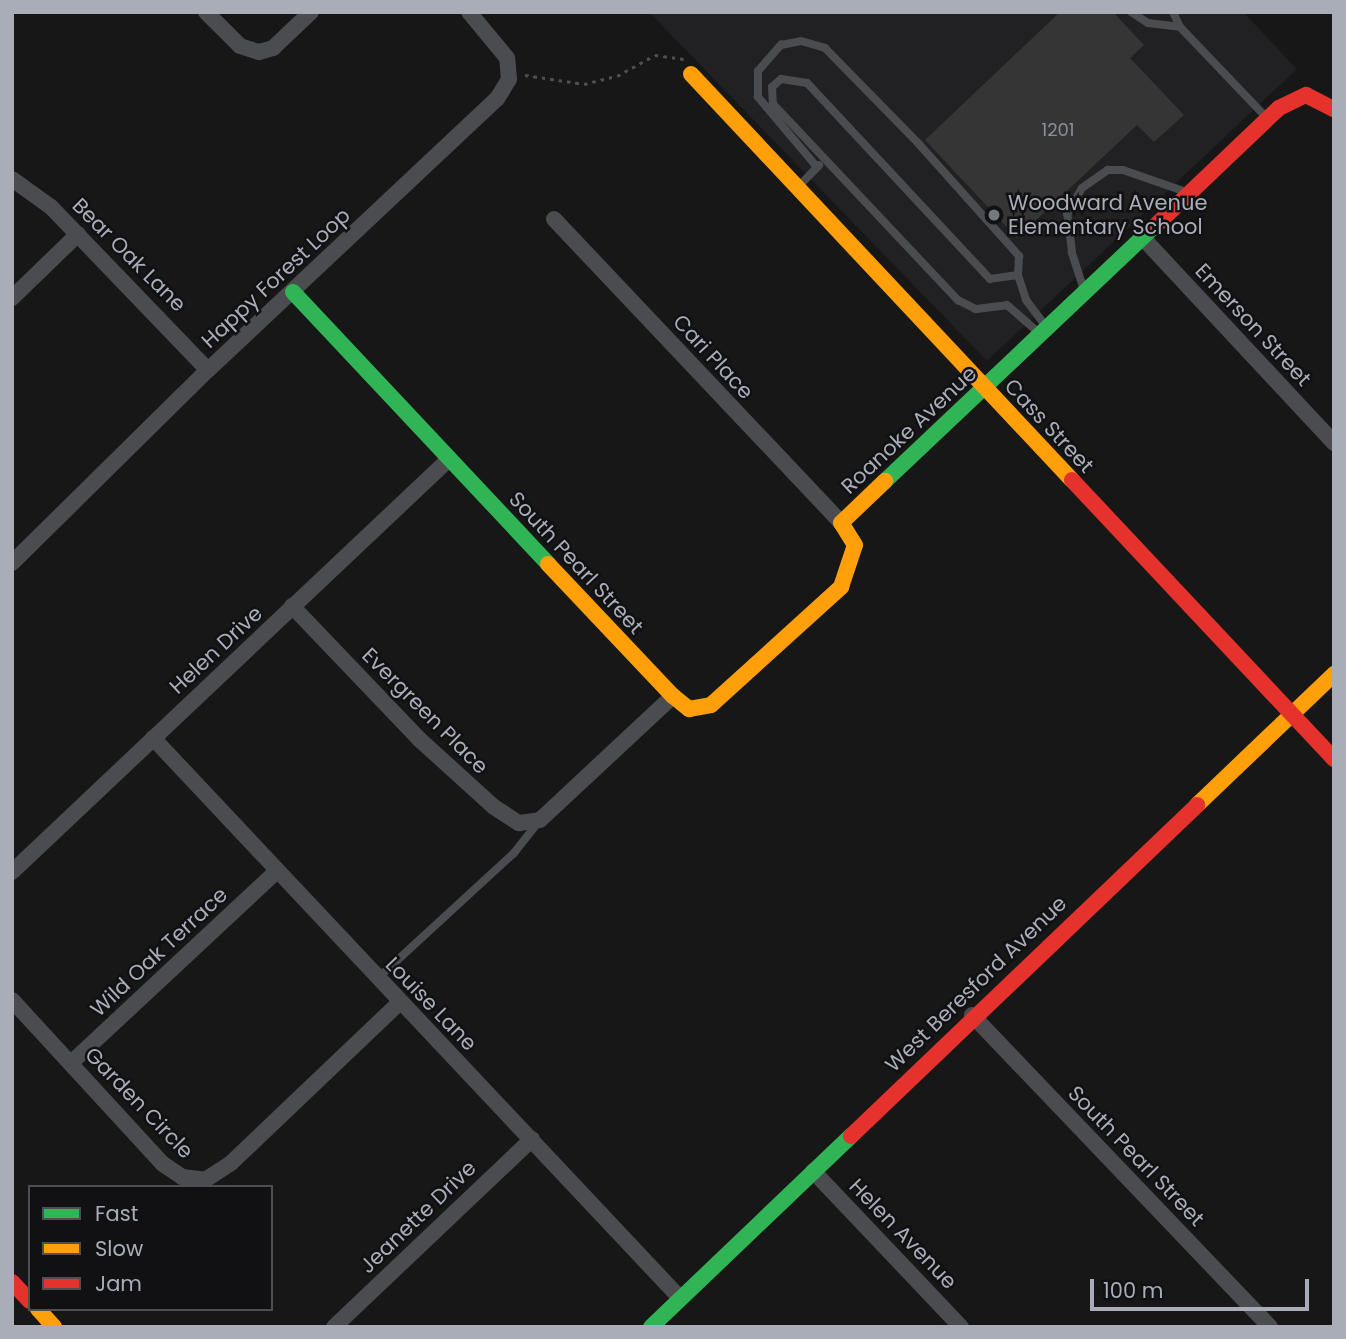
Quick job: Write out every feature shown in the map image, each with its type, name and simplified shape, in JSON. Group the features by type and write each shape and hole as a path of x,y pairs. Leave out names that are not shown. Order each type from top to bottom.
{"street":[{"path":"206,12 240,46 259,52 273,48 311,12"},
{"name":"Happy Forest Loop","path":"12,563 208,370 497,99 509,79 507,58 469,12"},
{"name":"Cass Street","path":"691,74 1334,759"},
{"name":"Roanoke Avenue","path":"673,696 689,709 711,705 727,695 841,587 853,562 855,545 841,523 1268,119 1306,95 1331,106"},
{"name":"Bear Oak Lane","path":"12,179 51,206 208,370"},
{"name":"Cari Place","path":"554,219 841,523"},
{"path":"12,298 78,234"},
{"name":"Emerson Street","path":"1142,237 1334,443"},
{"name":"South Pearl Street","path":"293,292 673,696"},
{"name":"Helen Drive","path":"12,872 449,459"},
{"name":"Evergreen Place","path":"292,606 419,739 494,807 519,823 540,820"},
{"name":"West Beresford Avenue","path":"654,1326 972,1015 1334,674"},
{"path":"540,820 673,696"},
{"name":"Louise Lane","path":"153,738 680,1298"},
{"name":"Wild Oak Terrace","path":"71,1063 277,871"},
{"name":"Garden Circle","path":"12,1000 163,1164 182,1177 205,1180 231,1163 400,1002"},
{"name":"South Pearl Street","path":"972,1015 1270,1327"},
{"name":"Jeanette Drive","path":"334,1327 532,1139"},
{"name":"Helen Avenue","path":"813,1171 961,1327"},
{"path":"12,1282 28,1298"},
{"path":"40,1311 54,1327"}],"lane":[{"path":"1131,12 1148,23 1180,27"},
{"path":"1173,12 1180,27 1268,119"},
{"path":"801,41 825,48 1005,237 1019,256 1018,275 1026,300 1044,330 1007,304 976,309 958,300 820,164 758,97 758,71 781,45 801,41"},
{"path":"820,164 773,104 772,88 781,79 807,83 990,279 1018,275"},
{"path":"799,187 820,164"},
{"path":"1084,292 1072,252 1067,215 1082,188 1108,170 1123,170 1189,193"},
{"path":"378,978 514,853 540,820"}],"path":[{"path":"524,75 597,83 655,55 668,54 680,55 691,74"}],"shaded area":[{"name":"Woodward Avenue Elementary School","path":"649,12 1243,12 1297,69 987,361"}],"building":[{"path":"1060,12 1113,12 1144,45 1130,58 1184,115 1154,142 1137,125 1017,238 925,140"}],"traffic: fast":[{"path":"885,481 1154,227"},
{"path":"293,292 548,564"},
{"path":"651,1327 851,1136"}],"traffic: slow":[{"path":"691,74 1072,480"},
{"path":"548,564 673,696 689,709 711,705 841,587 855,545 841,523 885,481"},
{"path":"1197,805 1334,674"},
{"path":"40,1311 54,1327"}],"traffic: jam":[{"path":"1154,227 1279,108 1306,95 1334,109"},
{"path":"1072,480 1334,759"},
{"path":"851,1136 1197,805"},
{"path":"12,1282 28,1299"}],"place":[{"name":"Woodward Avenue Elementary School","path":"994,215"}]}
